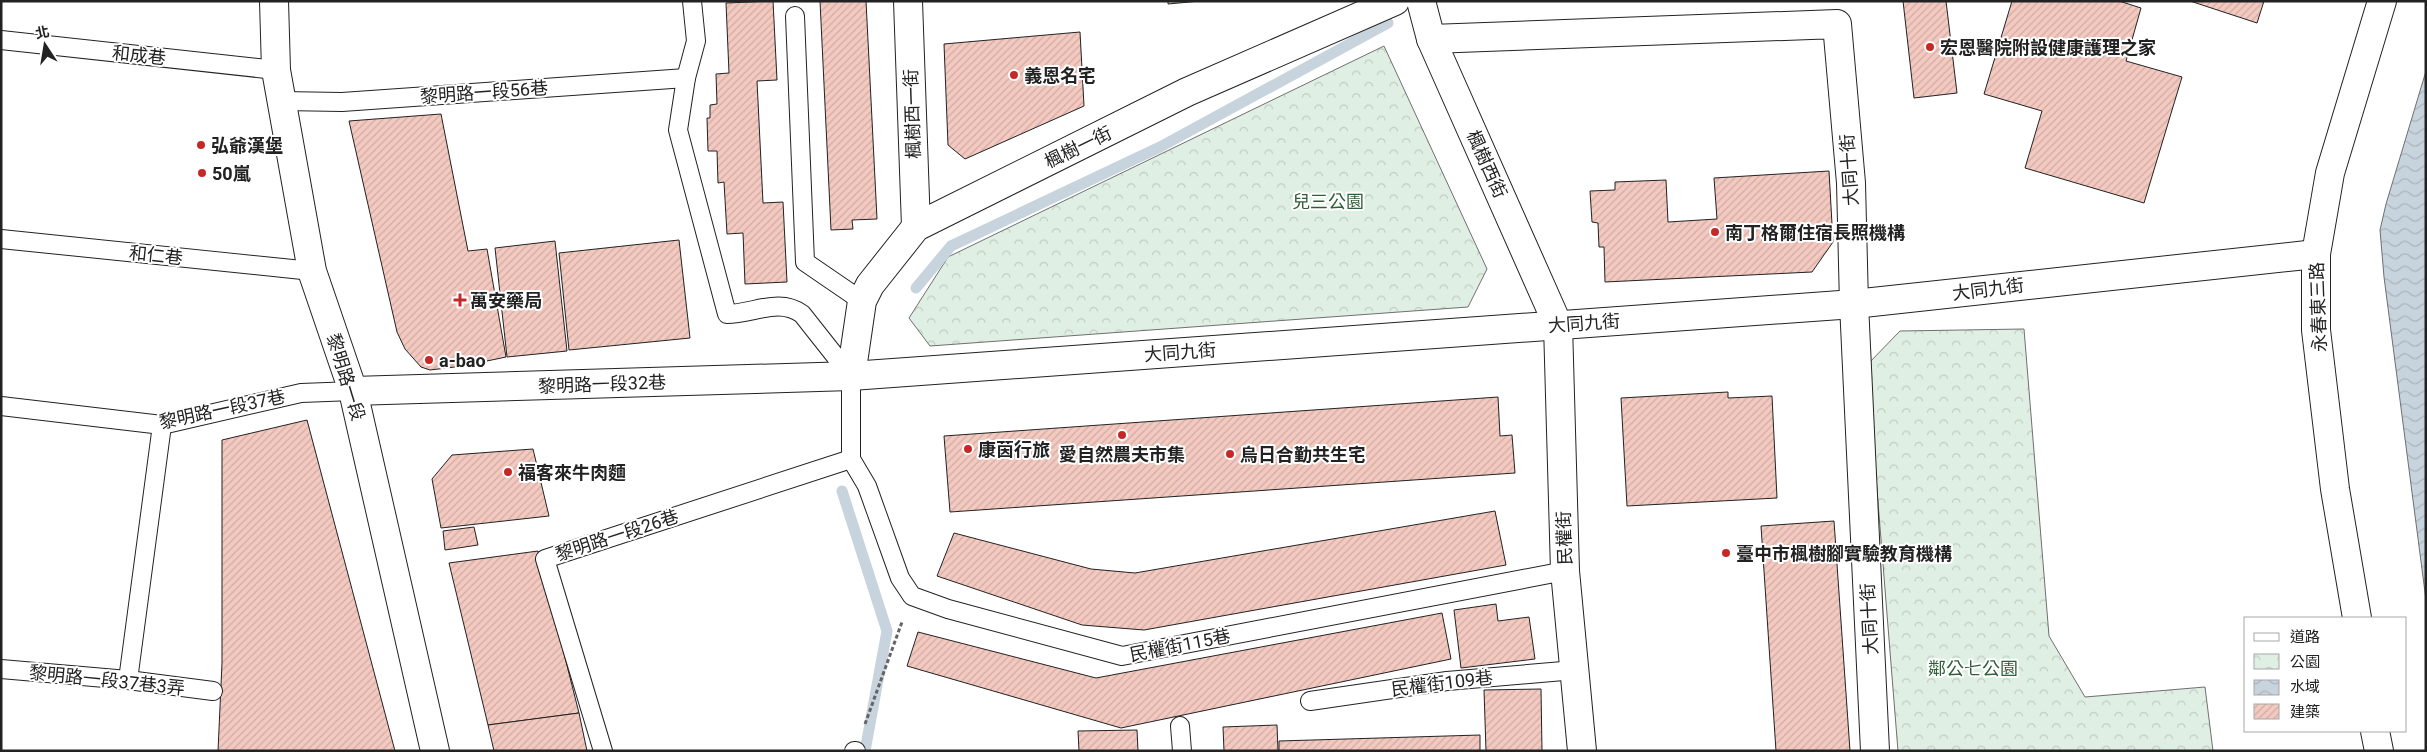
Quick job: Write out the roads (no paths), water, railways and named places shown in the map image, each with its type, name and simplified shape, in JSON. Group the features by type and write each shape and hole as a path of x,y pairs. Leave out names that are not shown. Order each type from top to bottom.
{"street":[{"name":"黎明路一段","path":"274,1 276,70 312,271 353,391 435,751"},
{"name":"楓樹西一街","path":"908,1 916,227"},
{"name":"楓樹一街","path":"851,376 862,300 870,285 916,227 1187,92 1395,1"},
{"name":"楓樹西街","path":"1421,1 1431,39 1558,325"},
{"name":"永春東三路","path":"2357,617 2335,489 2316,330 2316,254 2330,172 2382,1"},
{"name":"大同十街","path":"1431,39 1837,24 1852,183 1854,304 1875,751"},
{"name":"大同九街","path":"851,376 1854,304 2316,254"},
{"name":"民權街","path":"1558,325 1565,571 1582,751"},
{"name":"黎明路一段32巷","path":"353,391 851,376"},
{"path":"2376,732 2379,751"}],"lane":[{"path":"692,1 696,41 686,78 678,130 727,314 740,314 779,305 794,308 802,314 851,376 851,459"},
{"path":"795,16 805,262 862,300"},
{"name":"和成巷","path":"1,40 276,70"},
{"name":"黎明路一段56巷","path":"282,101 342,102 686,78"},
{"name":"和仁巷","path":"1,239 312,271"},
{"name":"黎明路一段37巷","path":"1,406 162,425 302,393 353,391"},
{"path":"128,680 162,425"},
{"name":"民權街115巷","path":"851,459 867,486 900,578 912,596 948,609 1122,656 1565,571"},
{"name":"黎明路一段26巷","path":"603,751 545,558 851,459"},
{"name":"黎明路一段37巷3弄","path":"1,669 128,680 213,691"},
{"name":"民權街109巷","path":"1310,701 1447,681 1575,670"},
{"path":"1180,726 1182,751"}],"water":[{"path":"2426,71 2426,600 2384,277 2380,230"}],"waterway":[{"path":"916,288 951,246 1160,147 1388,23"},
{"path":"842,491 887,631 865,751"}],"place":[{"name":"宏恩醫院附設健康護理之家","path":"1930,47"},
{"name":"義恩名宅","path":"1014,75"},
{"name":"弘爺漢堡","path":"201,145"},
{"name":"50嵐","path":"202,173"},
{"name":"南丁格爾住宿長照機構","path":"1715,232"},
{"name":"萬安藥局","path":"460,300"},
{"name":"a-bao","path":"429,360"},
{"name":"愛自然農夫市集","path":"1122,435"},
{"name":"康茵行旅","path":"968,449"},
{"name":"烏日合勤共生宅","path":"1230,454"},
{"name":"福客來牛肉麵","path":"508,472"},
{"name":"臺中市楓樹腳實驗教育機構","path":"1726,553"}],"park label":[{"name":"兒三公園","path":"1328,201"},
{"name":"鄰公七公園","path":"1973,668"}]}
